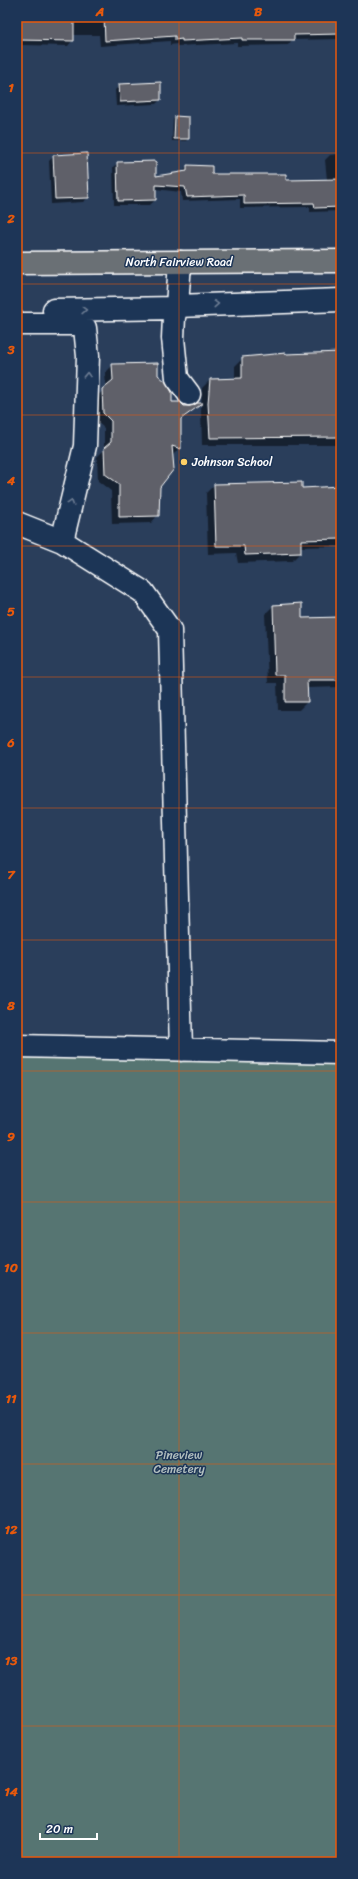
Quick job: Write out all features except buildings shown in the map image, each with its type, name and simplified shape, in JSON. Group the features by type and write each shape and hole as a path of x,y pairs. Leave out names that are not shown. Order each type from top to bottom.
{"main road":[{"name":"North Fairview Road","path":"17,263 341,261"}],"street":[{"path":"180,262 173,338 177,378 188,394"},
{"path":"17,311 177,307 341,300"},
{"path":"17,324 78,324 85,328 87,335 88,356 85,446 62,541"},
{"path":"17,523 62,541 143,592 170,630 181,1050"},
{"path":"17,1046 341,1053"}],"green space":[{"name":"Pineview Cemetery","path":"17,1056 341,1062 341,1862 17,1862"}],"place":[{"name":"Johnson School","path":"184,462"}]}
